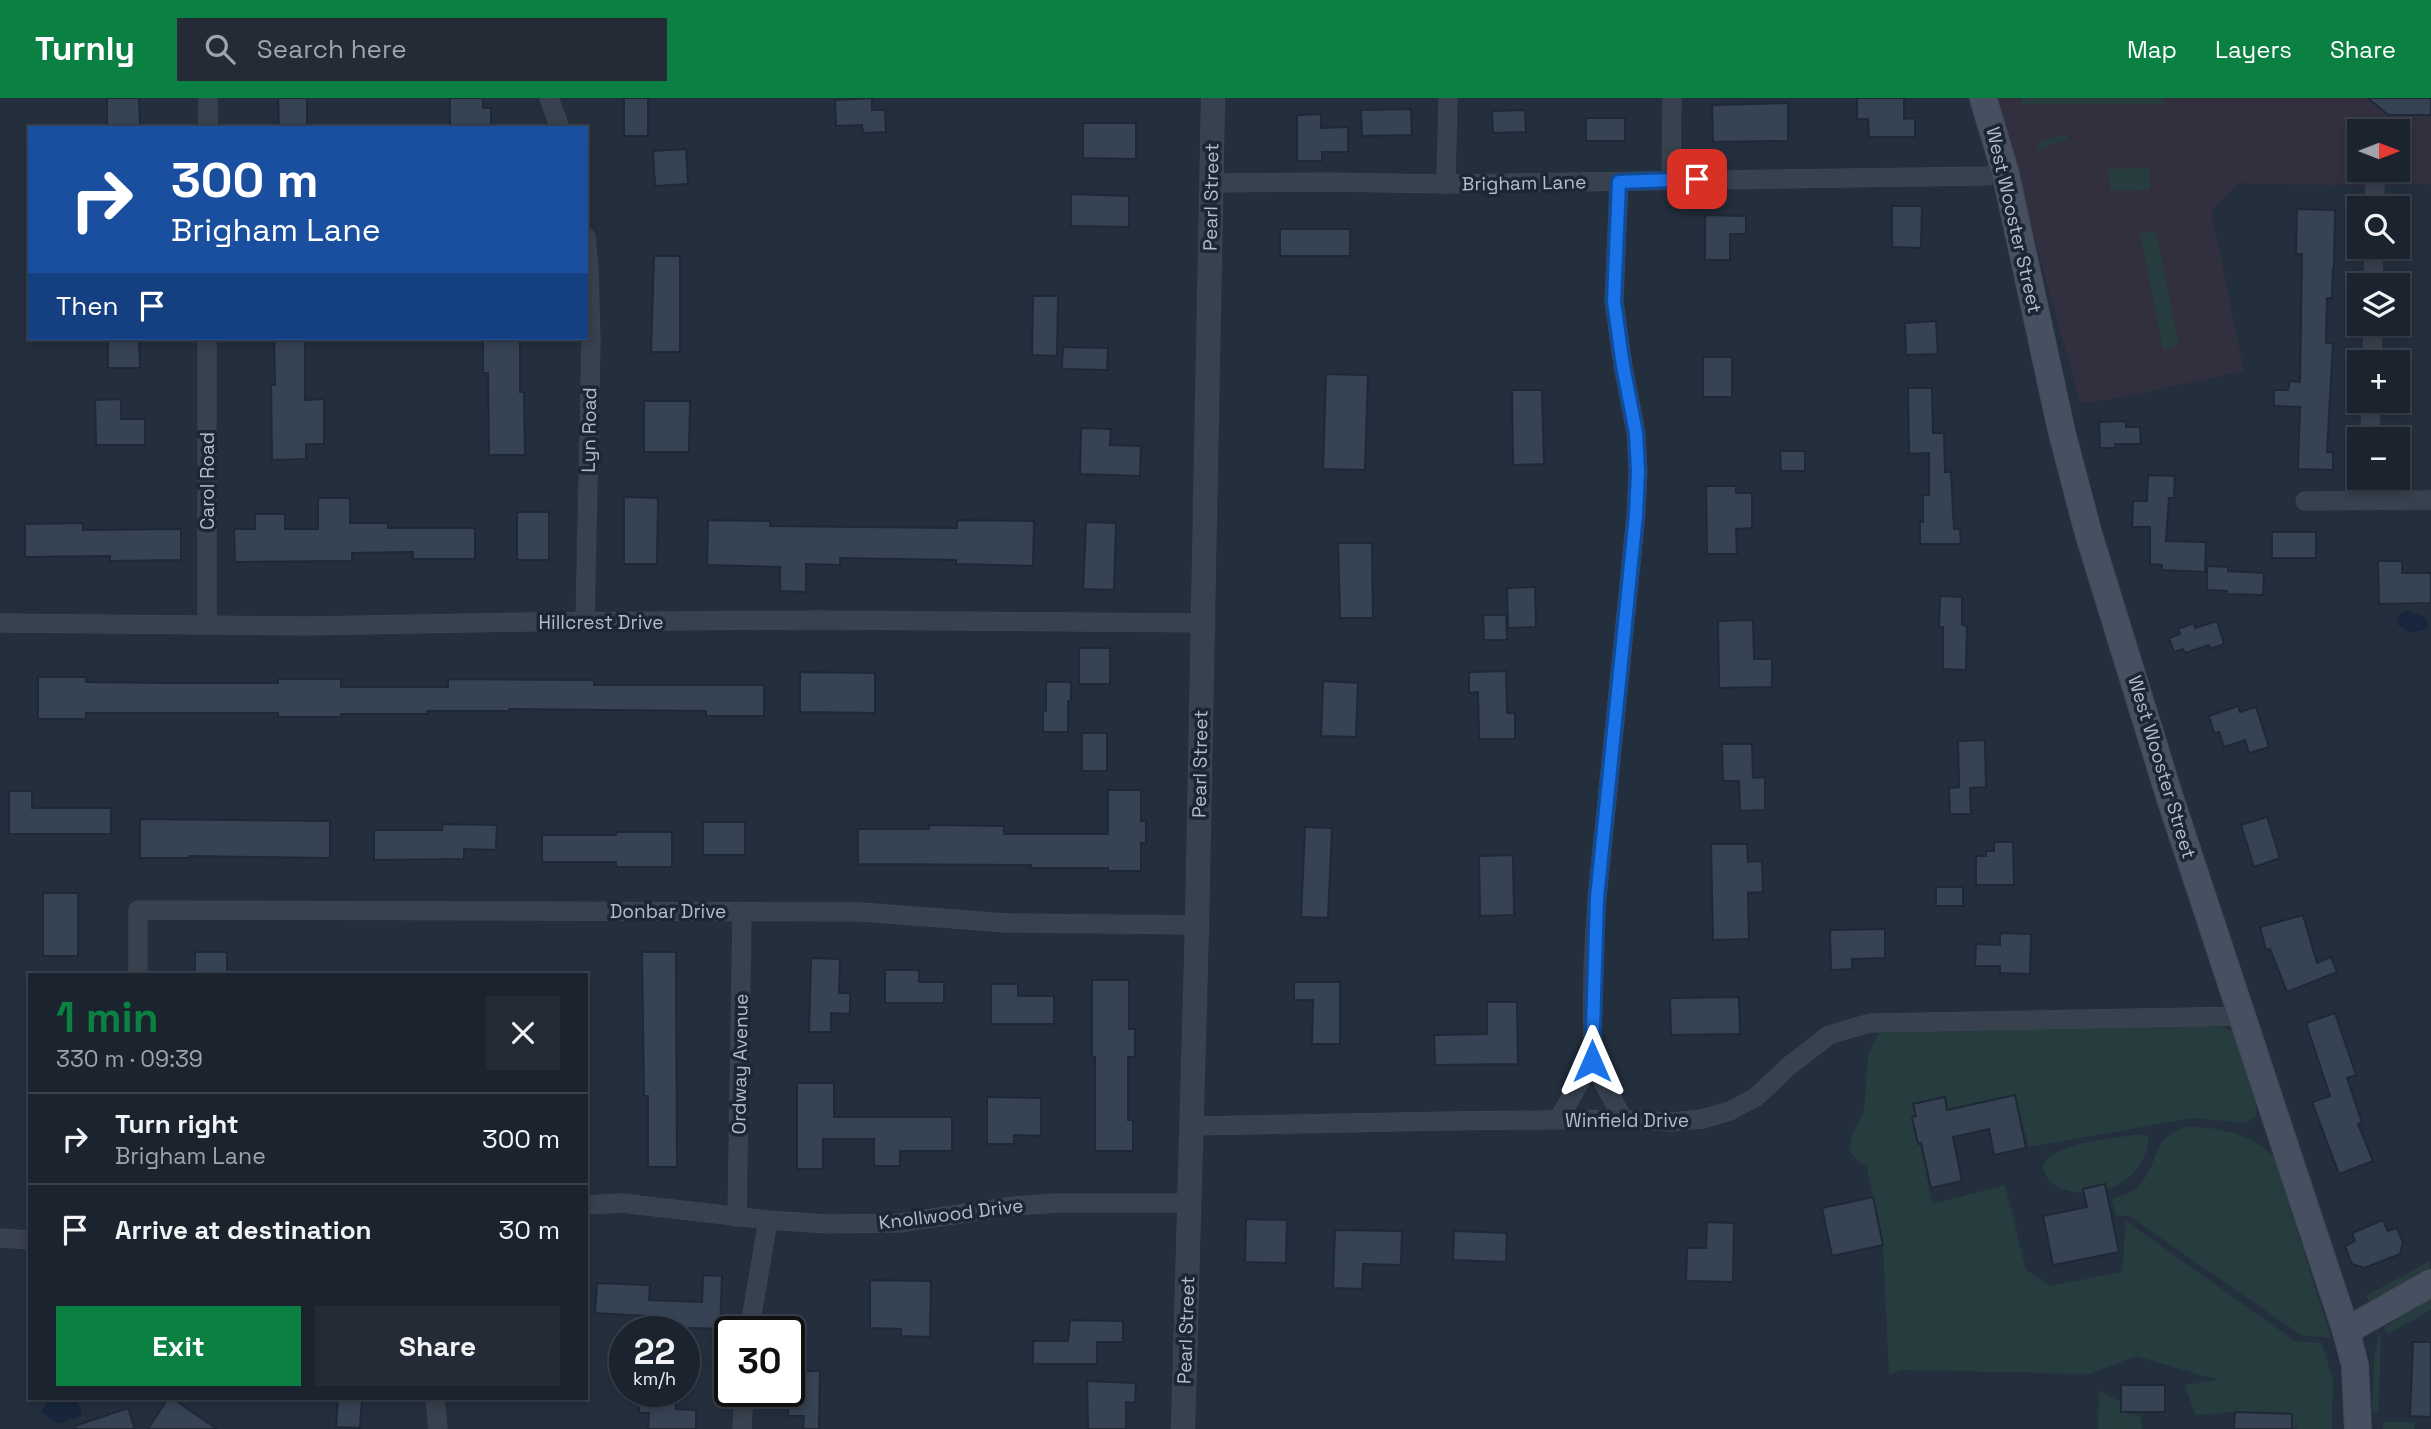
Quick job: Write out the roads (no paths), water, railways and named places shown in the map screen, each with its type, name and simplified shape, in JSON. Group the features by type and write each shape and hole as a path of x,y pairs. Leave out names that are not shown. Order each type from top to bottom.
{"main road":[{"name":"West Wooster Street","path":"1983,98 2005,171 2062,433 2088,532 2170,798 2346,1331 2355,1365 2358,1429"},
{"path":"2346,1331 2431,1283"}],"street":[{"path":"208,98 208,126"},
{"path":"549,98 559,126"},
{"name":"Pearl Street","path":"1183,1429 1197,925 1213,98"},
{"path":"1446,184 1448,98"},
{"path":"1671,179 1672,98"},
{"name":"Brigham Lane","path":"1211,183 1619,182 1671,179 1987,176 2005,171"},
{"path":"1558,1120 1592,1061 1597,898 1636,515 1636,433 1614,301 1619,182"},
{"path":"2375,186 2375,196"},
{"name":"Lyn Road","path":"585,622 591,341 588,279"},
{"name":"Carol Road","path":"207,340 207,625"},
{"path":"2369,490 2369,501"},
{"path":"2305,501 2431,500"},
{"name":"Hillcrest Drive","path":"0,623 307,626 818,620 1202,623"},
{"name":"Donbar Drive","path":"138,973 138,910 861,912 1007,923 1197,925"},
{"name":"Ordway Avenue","path":"737,1217 742,911"},
{"name":"Winfield Drive","path":"1192,1126 1623,1119 1672,1122 1702,1119 1730,1111 1762,1092 1816,1043 1842,1029 1870,1023 2242,1016"},
{"path":"1592,1061 1623,1119"},
{"name":"Knollwood Drive","path":"588,1205 621,1203 737,1217 827,1224 899,1223 1014,1206 1057,1203 1190,1203"},
{"path":"752,1316 768,1220"},
{"path":"0,1238 28,1240"},
{"path":"435,1400 438,1429"},
{"path":"742,1429 743,1407"}],"water":[{"path":"2407,611 2425,617 2428,627 2410,633 2398,625 2397,618"},
{"path":"76,1400 82,1412 81,1416 58,1424 41,1412 47,1403"}]}
